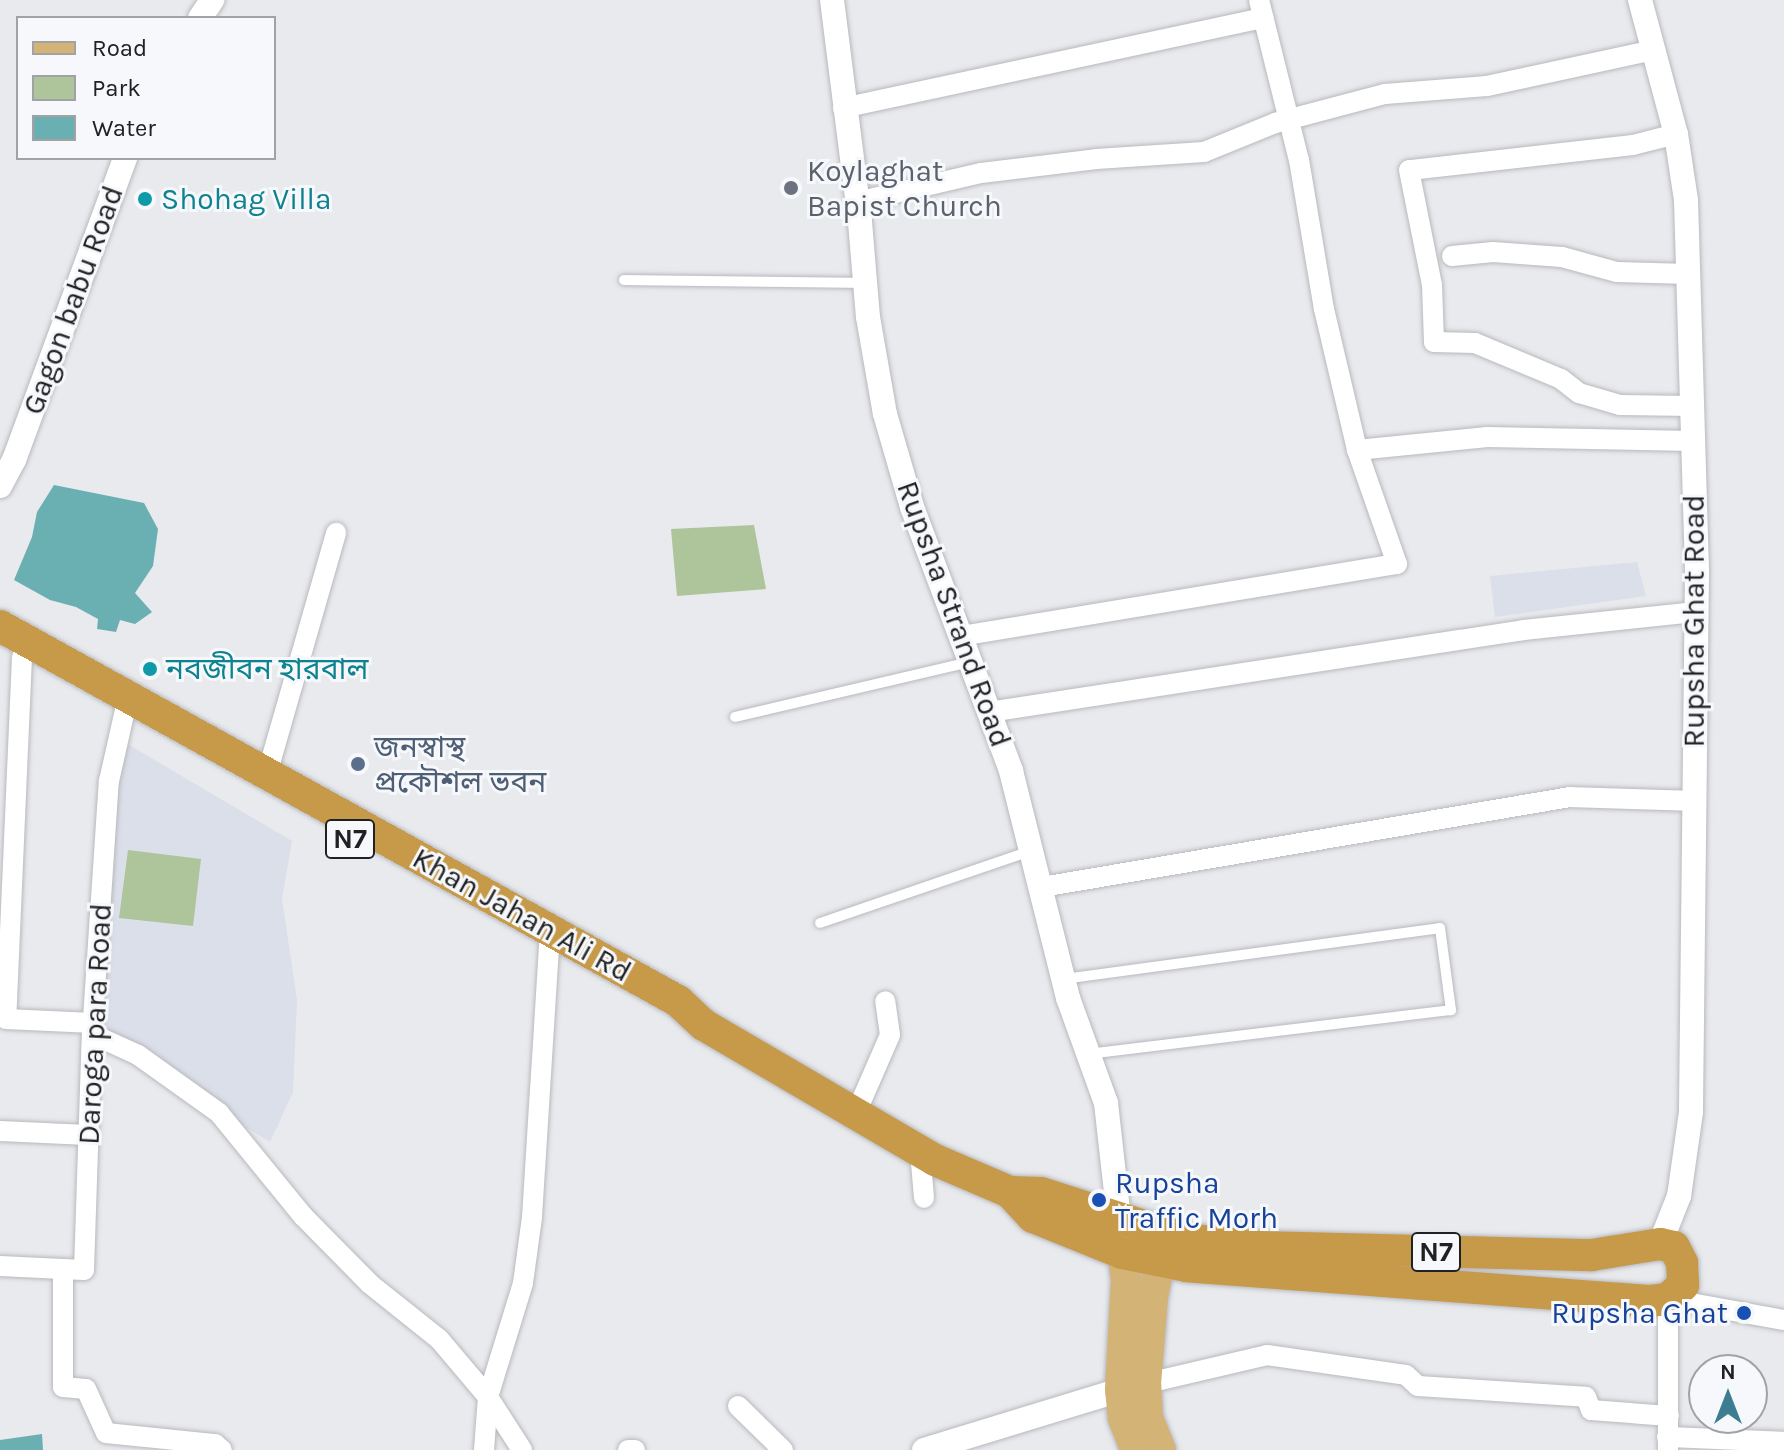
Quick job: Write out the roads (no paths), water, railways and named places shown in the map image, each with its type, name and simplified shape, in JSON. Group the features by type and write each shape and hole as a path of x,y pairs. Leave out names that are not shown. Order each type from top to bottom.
{"highway":[{"name":"Khan Jahan Ali Rd","path":"0,626 126,706 549,940"},
{"name":"Khan Jahan Ali Rd","path":"11,651 267,774 670,1015 704,1025 920,1151 1010,1192 1041,1193 1119,1219"},
{"name":"Khan Jahan Ali Rd","path":"1010,1192 1033,1217 1122,1253"},
{"name":"N7","path":"1119,1219 1162,1247 1283,1273 1648,1301 1668,1299"},
{"name":"N7","path":"1122,1253 1162,1247 1184,1239 1259,1247 1592,1255 1660,1244"},
{"path":"1660,1244 1674,1247 1682,1263 1683,1285 1668,1299"}],"main road":[{"path":"1119,1219 1133,1387 1161,1450"},
{"path":"1135,1450 1123,1418 1133,1387 1162,1247"}],"street":[{"name":"Rupsha Strand Road","path":"832,0 865,283 885,414 912,507 1011,771 1064,979 1106,1103 1119,1219"},
{"name":"Rupsha Ghat Road","path":"1640,0 1676,134 1686,200 1696,612 1691,1112 1679,1196 1660,1244"},
{"path":"843,108 1261,9 1299,160 1324,309 1357,450 1397,564 961,636"},
{"path":"857,202 981,173 1096,159 1204,152 1287,120 1385,94 1487,86 1653,50"},
{"path":"1676,134 1633,145 1409,170 1432,285 1434,342 1475,343 1561,379 1579,393 1620,405 1692,406"},
{"name":"Gagon babu Road","path":"0,486 14,460 124,160"},
{"path":"1452,256 1493,252 1562,257 1617,272 1689,274"},
{"path":"1357,450 1487,437 1693,441"},
{"path":"267,774 336,533"},
{"path":"989,712 1524,630 1696,612"},
{"path":"11,651 6,1019 92,1028 138,1055 219,1113 303,1216 370,1284 439,1339 488,1397 522,1450"},
{"name":"Daroga para Road","path":"63,1269 84,1270 92,1028 109,781 126,706"},
{"path":"1042,887 1570,797 1694,801"},
{"path":"484,1450 488,1397 523,1283 532,1217 549,940"},
{"path":"856,1113 890,1035 885,1001"},
{"path":"0,1131 88,1135"},
{"path":"920,1151 924,1198"},
{"path":"0,1266 63,1269 63,1387 86,1389 106,1433 215,1444 222,1450"},
{"path":"1668,1435 1668,1299 1784,1320"},
{"path":"924,1450 1133,1387 1267,1355 1406,1375 1418,1386 1586,1397 1591,1410 1668,1435 1750,1445 1784,1442"},
{"path":"738,1406 783,1450"},
{"path":"628,1450 635,1450"}],"lane":[{"path":"624,280 865,283"},
{"path":"735,717 970,662"},
{"path":"820,923 1032,851"},
{"path":"1064,979 1440,928 1451,1010 1088,1054"}],"water":[{"path":"54,485 144,503 158,529 153,566 135,593 152,612 135,624 120,620 116,632 97,629 98,619 76,607 50,600 14,580 32,537 37,512"},
{"path":"42,1434 43,1450 0,1450 0,1440"}],"place":[{"name":"Koylaghat Bapist Church","path":"791,188"},
{"name":"Shohag Villa","path":"145,199"},
{"name":"নবজীবন হারবাল","path":"150,669"},
{"name":"জনস্বাস্থ প্রকৌশল ভবন","path":"358,764"},
{"name":"Rupsha Traffic Morh","path":"1099,1200"},
{"name":"Rupsha Ghat","path":"1744,1313"}]}
